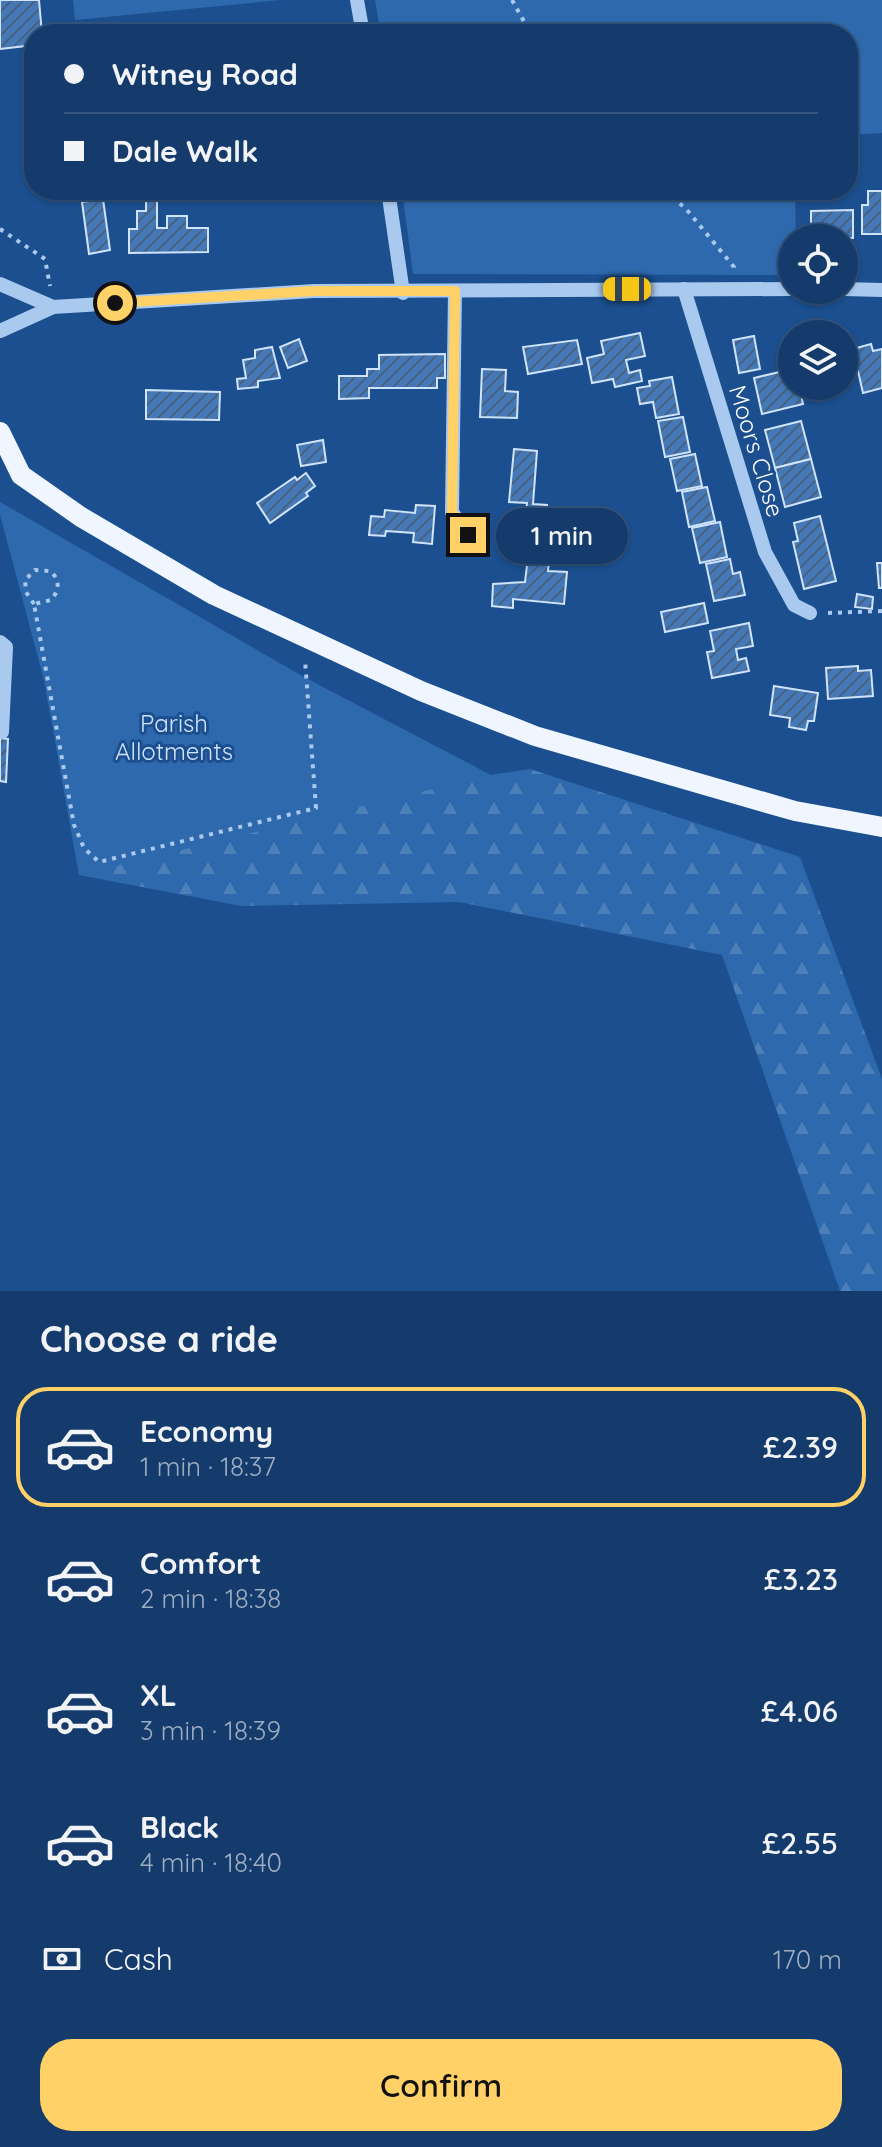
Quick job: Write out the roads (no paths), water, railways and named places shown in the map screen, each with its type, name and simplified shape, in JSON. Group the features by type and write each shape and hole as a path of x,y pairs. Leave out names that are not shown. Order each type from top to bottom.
{"main road":[{"path":"0,432 21,475"},
{"path":"0,467 21,475 81,517 214,595 421,691 535,736 795,811 882,827"}],"street":[{"path":"357,0 361,24"},
{"path":"389,200 403,293"},
{"path":"0,284 53,307"},
{"name":"Moors Close","path":"684,289 765,552 794,605 810,613"},
{"path":"0,331 53,307 314,291 778,289"},
{"path":"858,289 882,290"},
{"path":"455,291 452,512 468,535"},
{"path":"0,642 6,647 2,732"}],"park label":[{"name":"Parish Allotments","path":"174,737"}]}
